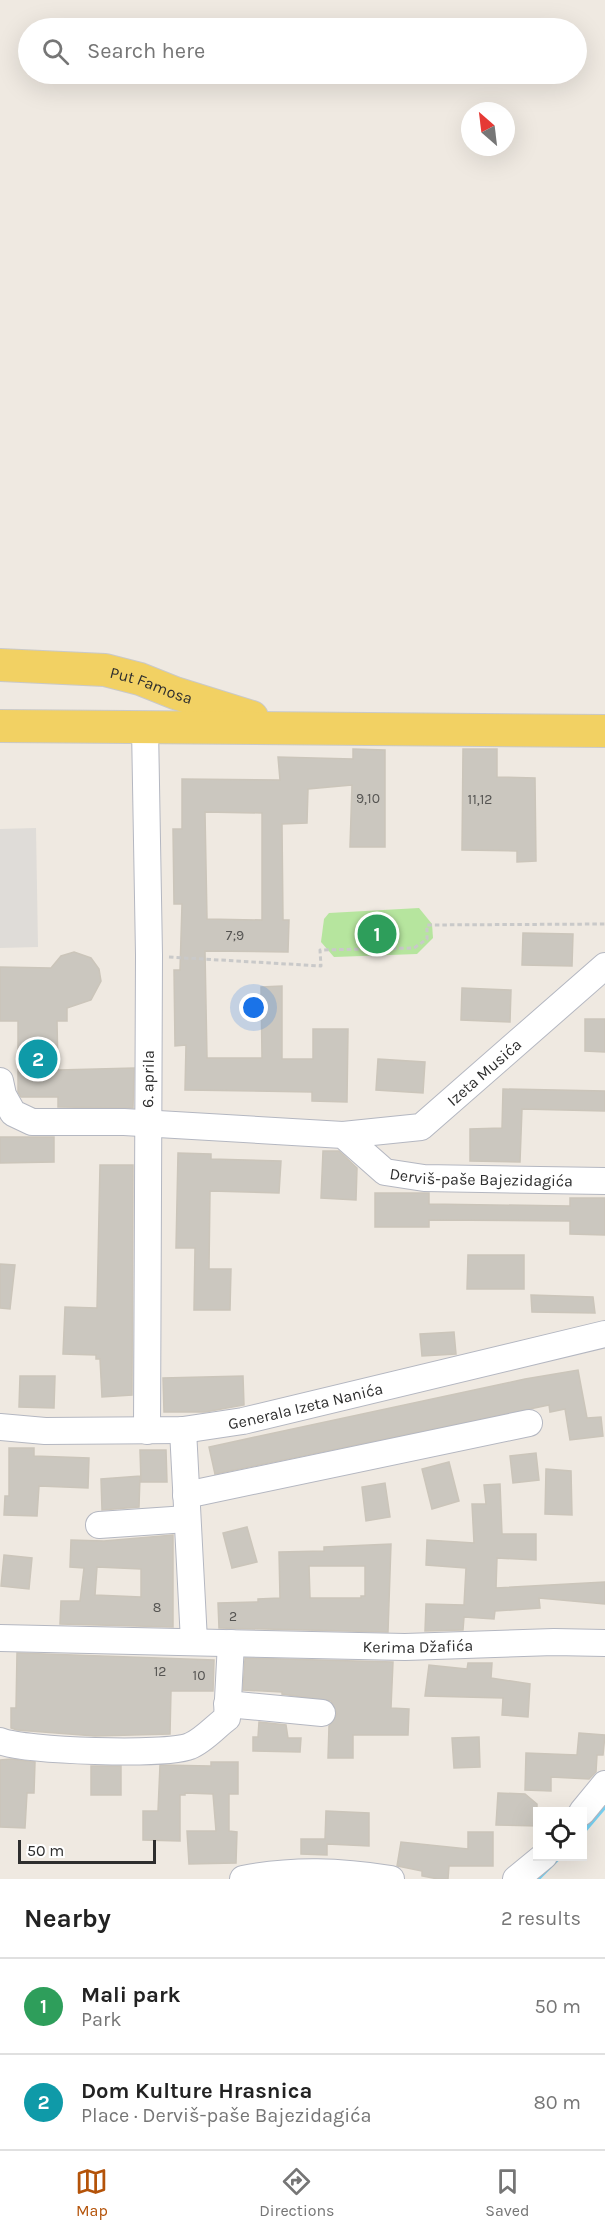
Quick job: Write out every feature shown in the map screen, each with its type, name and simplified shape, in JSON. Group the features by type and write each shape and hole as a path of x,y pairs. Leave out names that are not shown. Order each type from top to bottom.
{"main road":[{"name":"Put Famosa","path":"0,665 111,672 140,679 223,710 299,729"},
{"name":"Put Famosa","path":"0,726 605,731"}],"street":[{"name":"6. aprila","path":"145,727 149,956 147,1431"},
{"name":"Izeta Musića","path":"344,1135 421,1127 605,966"},
{"path":"0,1081 3,1095 13,1113 32,1122 147,1124 344,1135"},
{"name":"Derviš-paše Bajezidagića","path":"344,1135 385,1172 424,1178 605,1181"},
{"name":"Generala Izeta Nanića","path":"0,1427 45,1431 147,1431 183,1430 243,1421 605,1334"},
{"path":"99,1525 187,1507 529,1423"},
{"path":"183,1430 194,1641"},
{"name":"Kerima Džafića","path":"0,1638 405,1647 554,1642 605,1643"},
{"path":"0,1741 32,1748 137,1752 190,1746 227,1718 231,1643"},
{"path":"228,1704 322,1713"},
{"path":"586,1807 605,1784"},
{"path":"522,1878 540,1861"},
{"path":"243,1879 284,1871 341,1871 390,1879"}],"path":[{"path":"149,956 321,966 320,950 414,948 427,939 427,925 605,924"}],"green space":[{"path":"419,908 432,924 433,938 417,954 334,957 321,942 324,919 329,913"}],"shaded area":[{"path":"36,828 38,947 0,948 0,829"}],"building":[{"path":"353,749 385,750 385,847 350,847 352,785 308,789 307,823 282,824 283,920 289,920 288,952 205,951 207,1058 262,1058 261,987 282,986 282,1059 313,1059 313,1029 348,1029 347,1102 312,1101 312,1092 185,1090 186,1045 175,1046 174,970 180,970 182,904 174,904 173,829 182,829 182,779 280,780 278,757 353,759","holes":["205,812 262,813 262,920 207,919"]},
{"path":"463,749 497,749 497,777 535,778 536,861 517,862 517,851 462,850"},
{"path":"523,933 573,934 572,966 522,965"},
{"path":"74,952 91,958 99,969 101,981 91,1000 67,1008 67,1021 57,1021 58,1070 134,1068 133,1108 58,1107 58,1097 21,1097 18,1092 18,1021 0,1021 0,967 51,968 61,956"},
{"path":"462,988 511,990 510,1022 461,1020"},
{"path":"585,1019 605,1019 605,1052 585,1051"},
{"path":"378,1059 425,1062 423,1093 376,1090"},
{"path":"503,1089 605,1091 605,1111 522,1109 520,1162 470,1161 470,1129 502,1128"},
{"path":"0,1137 54,1137 54,1162 0,1163"},
{"path":"323,1151 339,1151 357,1168 356,1200 321,1198"},
{"path":"178,1153 211,1154 211,1159 281,1161 279,1193 210,1191 209,1269 231,1269 230,1310 194,1310 195,1248 176,1248"},
{"path":"100,1165 133,1165 132,1395 102,1397 100,1359 96,1359 96,1355 63,1354 65,1307 97,1308"},
{"path":"375,1193 429,1193 429,1204 570,1206 570,1198 605,1198 605,1235 570,1234 570,1221 429,1220 429,1227 375,1227"},
{"path":"468,1255 524,1255 524,1289 467,1289"},
{"path":"0,1264 15,1265 10,1309 0,1308"},
{"path":"531,1295 593,1297 595,1313 532,1312"},
{"path":"454,1332 456,1354 422,1356 420,1334"},
{"path":"578,1370 587,1418 601,1417 603,1436 570,1440 565,1409 550,1412 549,1405 215,1474 209,1447 525,1379"},
{"path":"20,1376 55,1376 54,1408 19,1407"},
{"path":"243,1376 244,1405 205,1412 164,1412 163,1378"},
{"path":"9,1448 34,1448 34,1456 89,1458 88,1488 39,1486 37,1516 4,1515 5,1496 9,1496"},
{"path":"140,1450 166,1450 167,1482 141,1482"},
{"path":"536,1453 539,1480 513,1483 510,1456"},
{"path":"449,1462 459,1501 432,1509 422,1469"},
{"path":"546,1469 571,1471 572,1515 545,1514"},
{"path":"140,1476 139,1507 102,1510 101,1479"},
{"path":"385,1483 390,1517 366,1521 362,1487"},
{"path":"500,1484 502,1534 536,1534 536,1560 497,1558 496,1588 605,1582 605,1604 539,1598 540,1608 495,1611 494,1619 464,1617 463,1630 425,1631 426,1604 464,1605 466,1568 426,1565 427,1540 474,1543 472,1504 486,1504 484,1485"},
{"path":"247,1527 257,1562 232,1568 223,1533"},
{"path":"173,1535 173,1627 60,1624 61,1601 80,1601 84,1568 70,1567 71,1540 104,1541","holes":["97,1567 141,1569 141,1597 95,1595"]},
{"path":"391,1544 388,1632 219,1628 218,1603 258,1602 258,1599 280,1598 279,1552 324,1551 324,1547","holes":["309,1566 365,1566 365,1596 361,1598 310,1598"]},
{"path":"4,1555 32,1558 29,1589 1,1586"},
{"path":"17,1653 214,1660 213,1691 171,1691 170,1734 95,1736 17,1730 11,1728 11,1708 16,1708"},
{"path":"245,1658 393,1662 391,1708 409,1709 408,1735 353,1735 353,1758 328,1758 329,1726 337,1714 331,1701 282,1694 282,1692 243,1690"},
{"path":"468,1663 492,1663 491,1678 530,1684 528,1717 502,1715 503,1698 425,1696 429,1665 467,1669"},
{"path":"259,1722 286,1725 288,1738 301,1738 300,1752 253,1751 253,1737 258,1737"},
{"path":"579,1733 605,1735 603,1755 597,1755 596,1772 589,1779 551,1777 551,1791 525,1790 526,1753 577,1755"},
{"path":"479,1737 480,1767 454,1768 452,1738"},
{"path":"0,1760 35,1762 34,1793 27,1793 25,1828 0,1827"},
{"path":"211,1762 238,1762 238,1794 229,1794 229,1831 237,1832 236,1863 189,1864 187,1831 216,1831 213,1794 185,1793 185,1795 180,1795 180,1841 143,1840 143,1811 158,1811 160,1765 211,1766"},
{"path":"91,1766 121,1766 121,1795 91,1795"},
{"path":"498,1793 525,1794 537,1804 537,1807 533,1807 533,1826 496,1825"},
{"path":"326,1811 369,1813 369,1846 327,1844 327,1855 301,1854 301,1839 325,1839"},
{"path":"468,1832 493,1832 493,1866 449,1866 448,1879 438,1879 422,1876 422,1871 397,1866 401,1842 468,1849"}],"waterway":[{"path":"587,1827 605,1806"},
{"path":"537,1879 555,1861"}],"place":[{"name":"Mali park","path":"377,934"},
{"name":"Dom Kulture Hrasnica","path":"38,1059"}]}
